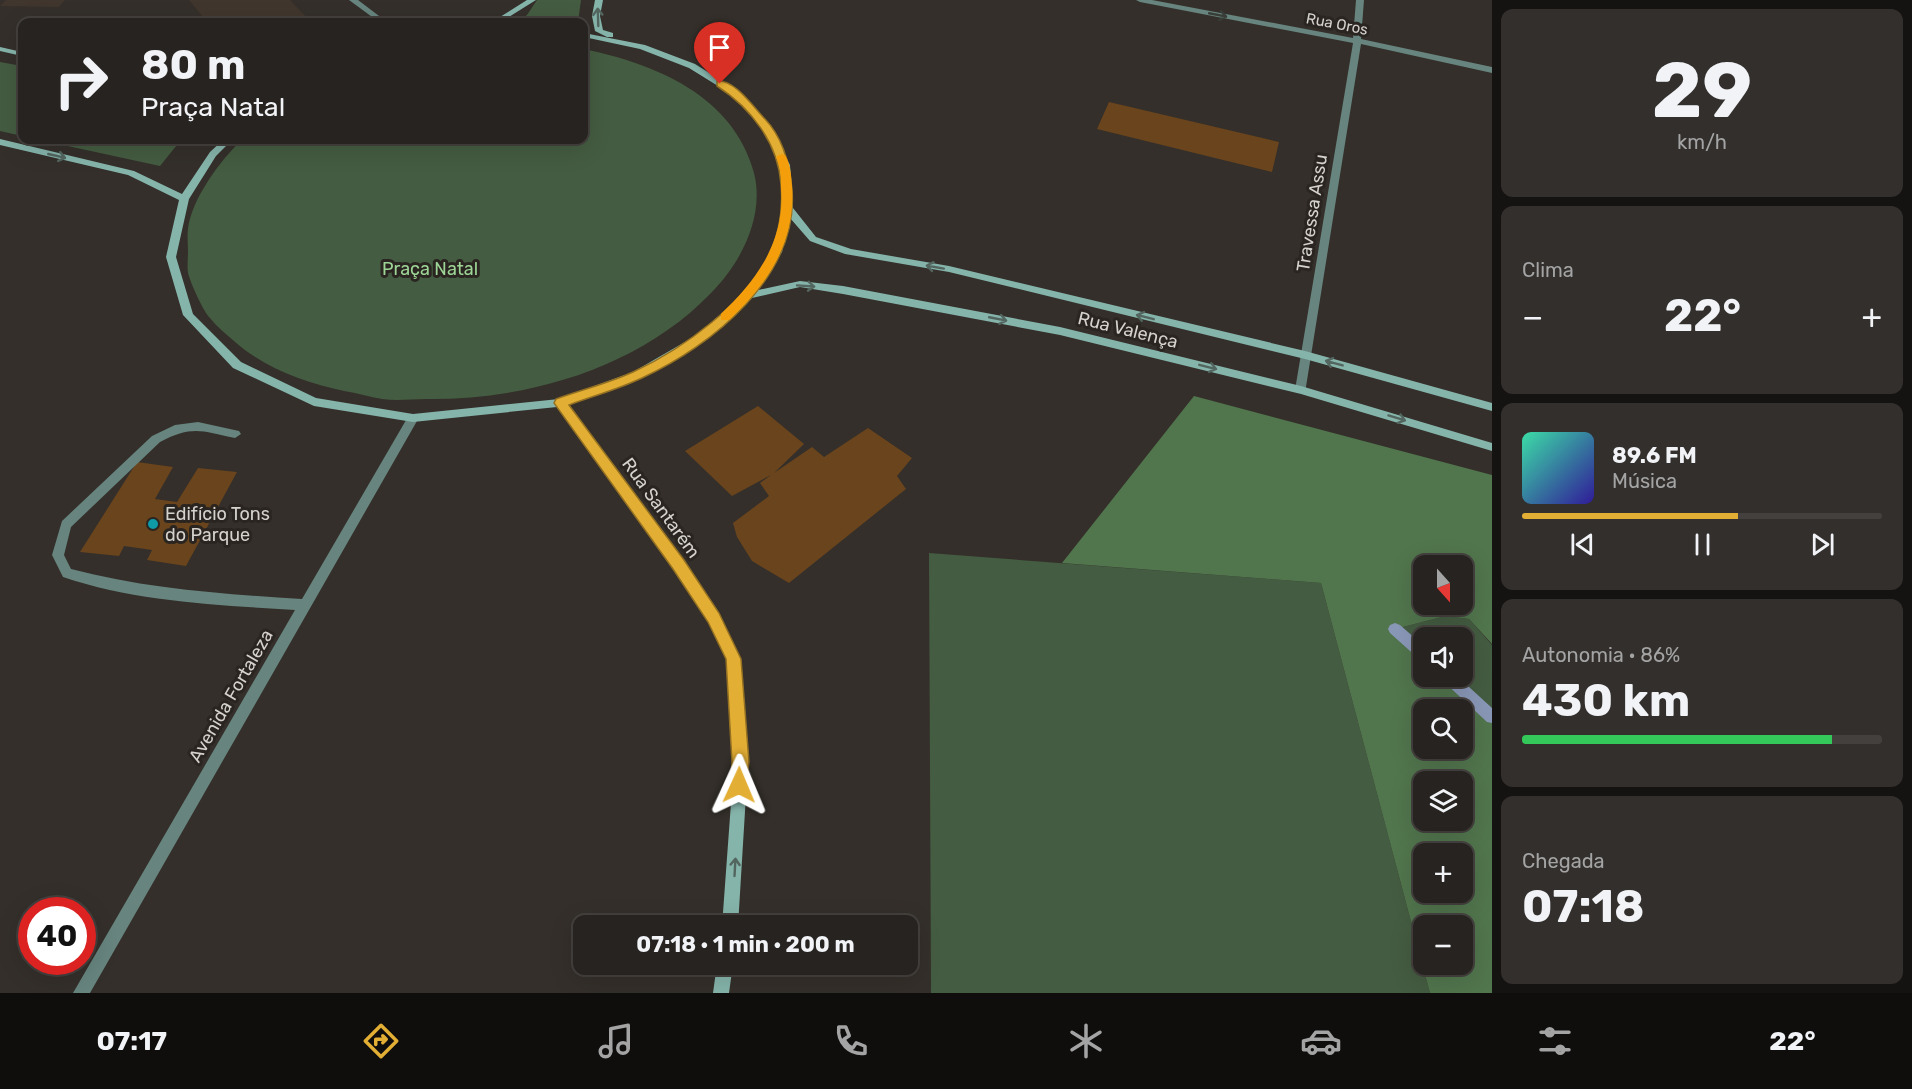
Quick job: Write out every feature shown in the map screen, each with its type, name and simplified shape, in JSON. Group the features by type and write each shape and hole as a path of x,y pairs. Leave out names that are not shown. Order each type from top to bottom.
{"street":[{"path":"353,0 378,18"},
{"path":"503,18 532,0"},
{"path":"224,144 213,154 184,199 171,257 188,315 237,365 314,402 413,418 560,403 637,375 701,338 749,295 777,252 788,209 785,165 766,126 734,92 692,66 599,32 596,16 599,0"},
{"name":"Rua Oros","path":"1140,0 1357,41 1492,70"},
{"name":"Travessa Assu","path":"1301,390 1357,41 1360,0"},
{"path":"588,36 642,47"},
{"path":"0,49 18,53"},
{"path":"0,142 131,173 184,199"},
{"name":"Rua Valença","path":"788,209 813,239 849,252 949,269 1305,355 1492,407"},
{"name":"Rua Valença","path":"749,295 800,284 1060,331 1301,390 1492,447"},
{"name":"Rua Santarém","path":"560,403 678,565 713,618 733,659 741,762 730,915"},
{"name":"Avenida Fortaleza","path":"81,993 413,418"},
{"path":"235,434 198,426 175,429 156,439 66,525 58,555 67,573 93,580 213,599 304,605"},
{"path":"722,993 724,975"}],"shaded area":[{"path":"6,0 65,0 59,7 0,6"},
{"path":"189,0 290,0 307,18 204,18"}],"green space":[{"path":"537,0 581,0 579,18 523,18"},
{"name":"Praça Natal","path":"588,50 611,55 663,74 688,87 710,103 729,123 744,146 754,173 757,189 756,206 748,238 732,268 722,281 682,319 650,341 616,360 542,386 504,393 465,398 393,400 329,388 272,367 246,351 207,315 188,273 188,229 190,218 201,193 225,158 238,144 588,144"},
{"path":"0,62 18,65 18,135 0,131"},
{"path":"58,144 178,144 160,166"},
{"path":"1194,396 1492,475 1492,644 1469,619 1446,616 1395,629 1413,646 1413,687 1457,687 1470,699 1413,699 1413,759 1473,759 1473,702 1492,719 1492,993 1430,993 1425,975 1473,975 1473,915 1413,915 1413,929 1321,583 1062,563"},
{"path":"929,553 1321,583 1413,929 1413,975 1425,975 1430,993 931,993"},
{"path":"1446,616 1469,619 1492,645 1492,717 1458,687 1473,687 1473,627 1413,627 1413,646 1395,629"}],"building":[{"path":"1109,102 1279,142 1272,172 1097,129"},
{"path":"758,406 804,444 774,473 812,447 824,457 868,428 912,458 897,476 906,489 789,583 752,561 737,537 733,523 769,496 760,483 771,475 732,496 685,451"},
{"name":"Edifício Tons do Parque","path":"137,462 173,467 155,499 177,502 198,468 237,472 186,566 147,560 152,550 124,546 119,556 80,552"}],"waterway":[{"path":"1395,629 1413,645"},
{"path":"1459,687 1492,717"}],"slow traffic":[{"path":"725,317 749,295 777,252 788,209 785,165 781,157"}],"place":[{"name":"Edifício Tons do Parque","path":"153,524"}],"route":[{"path":"720,84 734,92 766,126 785,165 788,209 777,252 749,295 701,338 637,375 560,403 678,565 713,618 733,659 741,762 739,785"}]}
